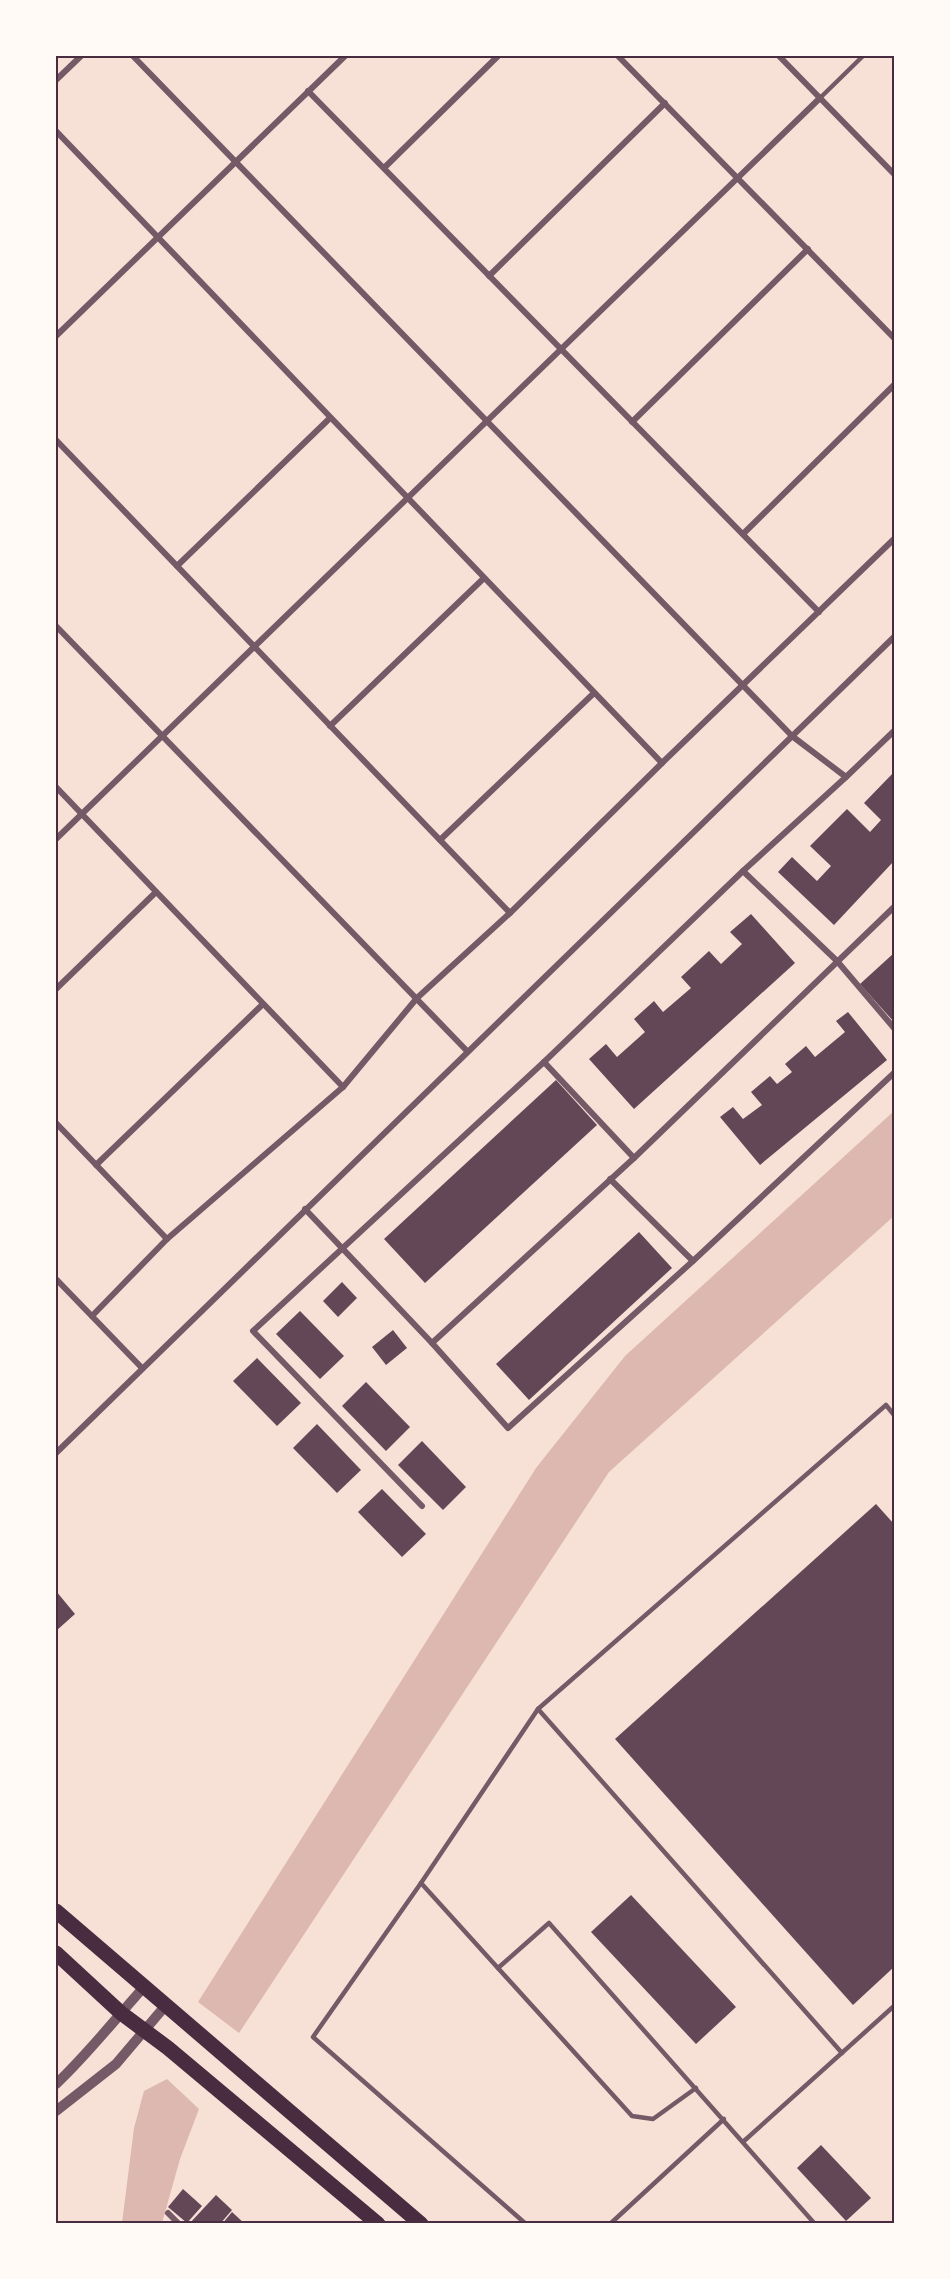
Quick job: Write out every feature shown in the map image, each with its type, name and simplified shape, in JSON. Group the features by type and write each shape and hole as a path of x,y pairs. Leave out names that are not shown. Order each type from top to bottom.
{"main road":[{"path":"56,1911 421,2223"},
{"path":"56,1953 121,2013 168,2048 378,2223"}],"street":[{"path":"56,80 81,56"},
{"path":"133,56 792,736 846,777"},
{"path":"56,336 345,56"},
{"path":"384,168 498,56"},
{"path":"618,56 894,338"},
{"path":"779,56 894,174"},
{"path":"308,91 819,612"},
{"path":"56,839 820,98"},
{"path":"489,276 665,103"},
{"path":"56,131 662,763"},
{"path":"632,422 808,249"},
{"path":"742,534 894,385"},
{"path":"177,566 330,418"},
{"path":"56,440 510,913"},
{"path":"92,1316 167,1239 343,1087 417,999 510,913 894,539"},
{"path":"330,726 484,578"},
{"path":"56,626 467,1051"},
{"path":"56,1453 894,637"},
{"path":"440,840 594,693"},
{"path":"423,1506 253,1331 544,1062 743,871 894,731"},
{"path":"56,787 343,1087"},
{"path":"743,871 837,961 894,1028"},
{"path":"56,989 156,892"},
{"path":"432,1343 634,1158 894,907"},
{"path":"96,1165 263,1004"},
{"path":"544,1062 634,1158"},
{"path":"305,1209 432,1343 508,1428 693,1261 894,1072"},
{"path":"56,1123 167,1239"},
{"path":"610,1179 693,1261"},
{"path":"56,1279 142,1368"},
{"path":"56,2084 80,2061 144,1987"},
{"path":"56,2111 116,2064 166,2005"},
{"path":"168,2213 179,2223"}],"lane":[{"path":"820,98 864,56"},
{"path":"526,2223 313,2037 421,1883 538,1709 886,1405 894,1414"},
{"path":"538,1709 842,2053"},
{"path":"421,1883 632,2116 653,2119 696,2088"},
{"path":"498,1968 549,1923 815,2223"},
{"path":"744,2141 894,2006"},
{"path":"610,2223 724,2119"}],"shaded area":[{"path":"894,1111 894,1216 609,1472 239,2033 198,2002 536,1468 625,1356"},
{"path":"167,2079 199,2109 180,2159 162,2223 122,2223 134,2128 144,2091"}],"building":[{"path":"894,772 894,861 834,925 778,872 792,857 817,881 831,866 810,846 847,809 870,832 881,820 864,803"},
{"path":"751,914 795,963 634,1109 589,1059 606,1044 617,1057 645,1032 634,1019 654,1001 663,1012 691,988 681,977 709,951 721,964 742,944 730,932"},
{"path":"894,953 894,1022 860,984"},
{"path":"848,1012 887,1060 760,1165 720,1117 733,1107 743,1119 762,1105 751,1092 770,1076 777,1084 792,1072 785,1064 806,1046 815,1057 845,1032 836,1021"},
{"path":"556,1080 597,1125 425,1283 384,1239"},
{"path":"639,1232 672,1268 529,1400 496,1364"},
{"path":"342,1282 357,1298 338,1317 323,1301"},
{"path":"300,1311 344,1356 320,1379 276,1334"},
{"path":"393,1330 407,1348 386,1365 372,1347"},
{"path":"257,1358 301,1403 277,1426 233,1381"},
{"path":"366,1382 410,1427 386,1451 342,1406"},
{"path":"317,1424 361,1470 337,1493 293,1448"},
{"path":"422,1441 466,1487 443,1510 398,1465"},
{"path":"382,1489 426,1534 402,1557 358,1512"},
{"path":"876,1504 894,1524 894,1967 853,2005 615,1739"},
{"path":"56,1591 75,1614 56,1631"},
{"path":"631,1895 736,2007 696,2044 591,1932"},
{"path":"821,2145 871,2198 846,2221 797,2168"},
{"path":"183,2189 202,2206 187,2223 168,2207"},
{"path":"216,2195 232,2210 220,2224 189,2224"},
{"path":"232,2212 245,2224 222,2224"}]}
